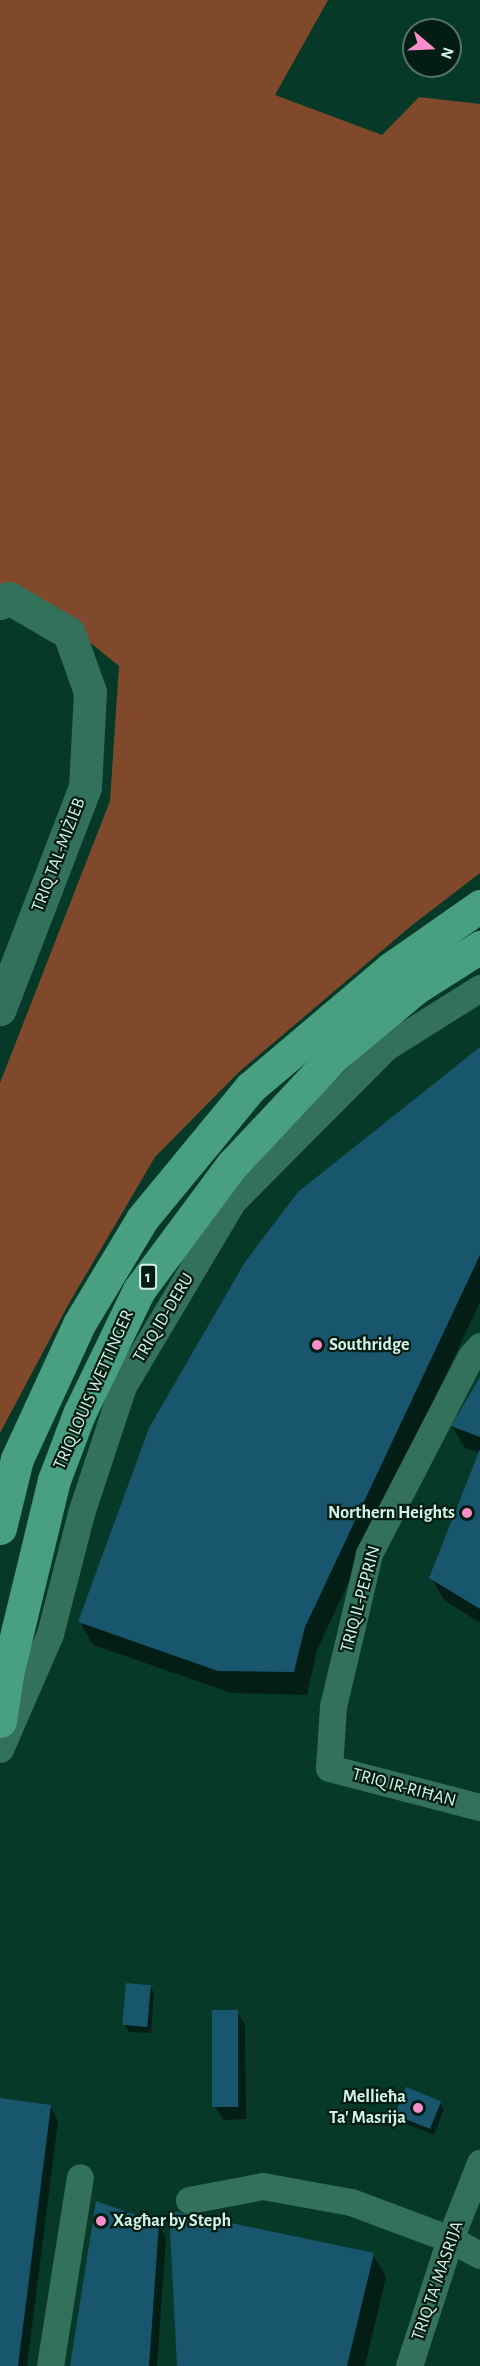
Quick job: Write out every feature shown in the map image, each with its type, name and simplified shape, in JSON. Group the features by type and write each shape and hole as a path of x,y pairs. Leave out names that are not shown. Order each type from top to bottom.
{"highway":[{"name":"TRIQ LOUIS WETTINGER","path":"0,1528 8,1469 79,1324 142,1218 244,1096 390,969 480,906"},
{"name":"TRIQ LOUIS WETTINGER","path":"0,1722 7,1674 54,1480 79,1414 139,1290 232,1165 335,1055 417,987 480,947"}],"street":[{"name":"TRIQ TAL-MIŻIEB","path":"0,603 9,598 69,633 90,692 85,787 0,1009"},
{"name":"TRIQ ID-DERU","path":"0,1749 50,1634 81,1513 123,1386 233,1201 386,1047 480,987"},
{"name":"TRIQ IL-PEPRIN","path":"329,1768 333,1706 369,1554 471,1356 480,1346"},
{"name":"TRIQ IR-RIĦAN","path":"329,1768 480,1807"},
{"name":"TRIQ TA' MASRIJA","path":"410,2366 450,2239 480,2163"},
{"path":"50,2366 80,2177"},
{"path":"189,2200 263,2186 351,2202 450,2239 480,2255"}],"shaded area":[{"path":"0,0 328,0 275,95 382,135 419,97 480,104 480,873 411,926 239,1072 155,1157 68,1305 0,1433 0,1083 110,801 119,666 19,585 0,586"}],"building":[{"name":"Southridge","path":"480,1047 480,1255 305,1627 294,1672 218,1671 78,1622 149,1428 245,1262 298,1192"},
{"path":"480,1377 480,1437 451,1426"},
{"name":"Northern Heights","path":"480,1449 480,1609 429,1578"},
{"path":"126,1983 151,1985 147,2027 122,2025"},
{"path":"212,2010 238,2010 238,2107 212,2107"},
{"name":"Mellieħa Ta' Masrija","path":"406,2087 441,2101 430,2129 395,2115"},
{"path":"0,2098 51,2105 18,2366 0,2366"},
{"path":"96,2201 159,2223 149,2366 70,2366"},
{"path":"169,2210 374,2253 347,2366 177,2366"}],"place":[{"name":"Southridge","path":"317,1345"},
{"name":"Northern Heights","path":"467,1513"},
{"name":"Mellieħa Ta' Masrija","path":"418,2108"},
{"name":"Xagħar by Steph","path":"101,2221"}]}
